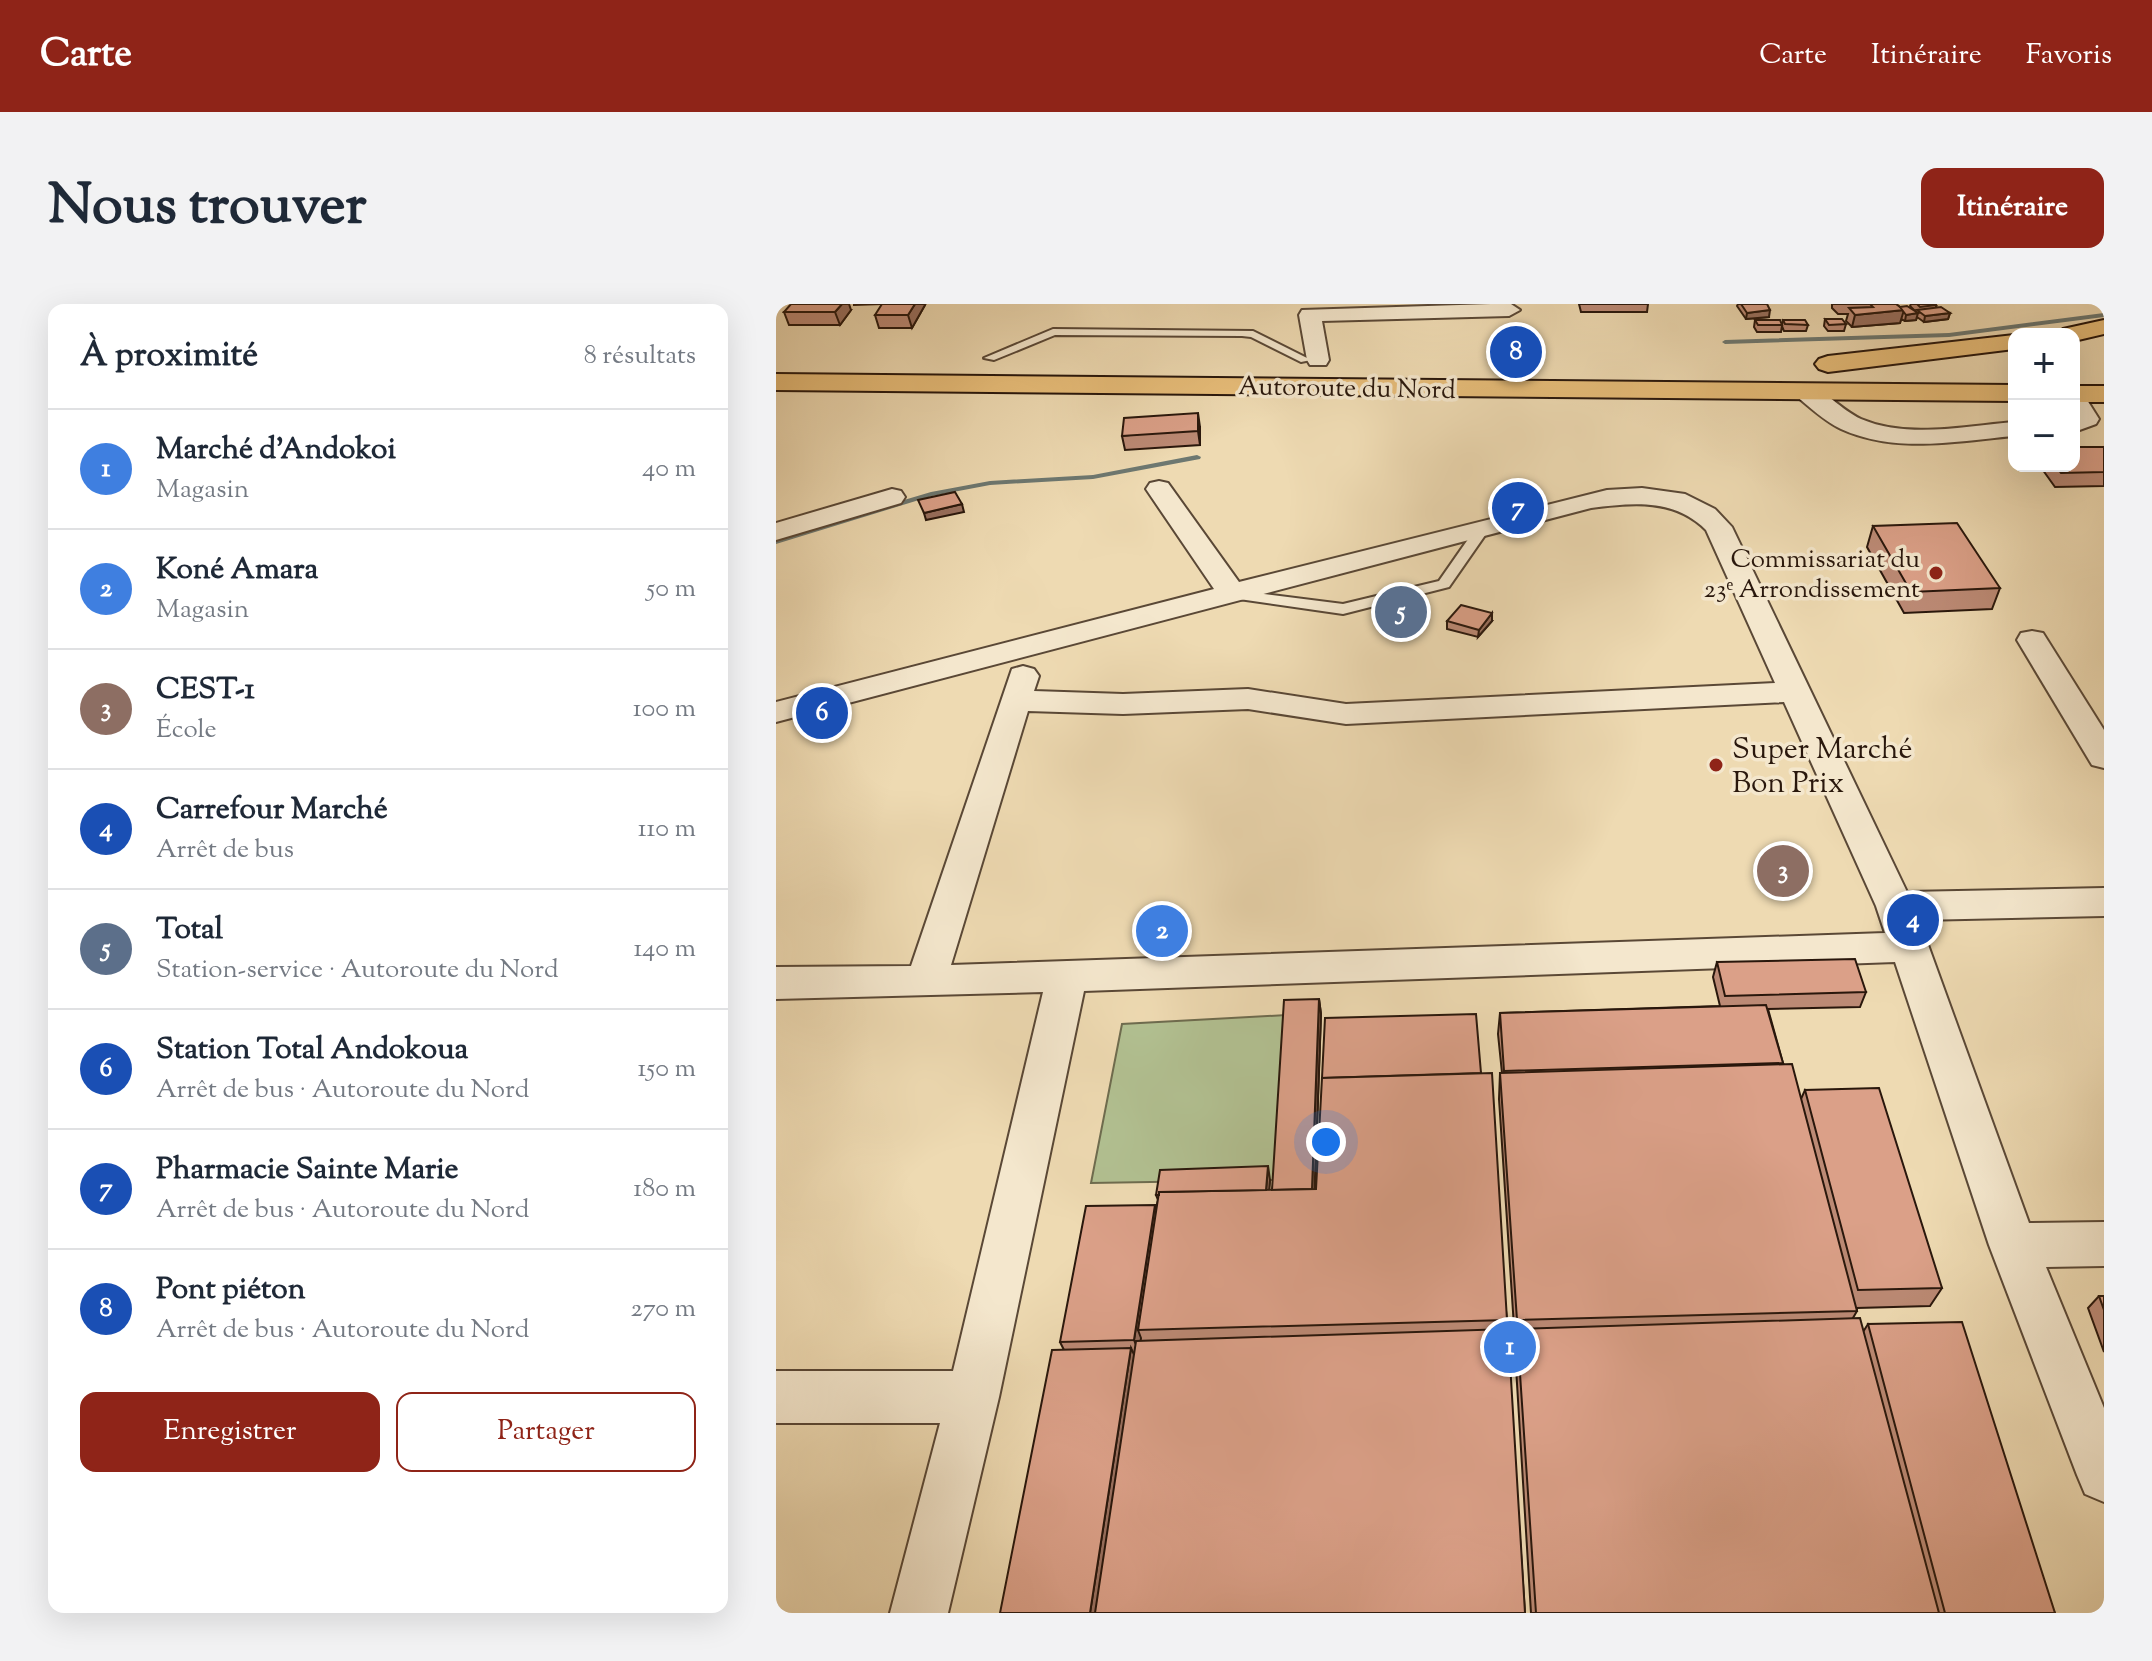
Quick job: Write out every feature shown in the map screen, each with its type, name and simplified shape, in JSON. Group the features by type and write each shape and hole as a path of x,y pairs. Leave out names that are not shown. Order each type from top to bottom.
{"highway":[{"path":"2080,332 2104,327"},
{"path":"1828,364 2008,343"},
{"path":"960,358 1053,358"},
{"name":"Autoroute du Nord","path":"1242,360 1350,360"},
{"path":"1797,363 2008,365"},
{"name":"Autoroute du Nord","path":"776,382 2008,393"},
{"path":"2080,395 2104,394"}],"street":[{"path":"1312,360 1310,315 1509,310"},
{"path":"1804,391 1850,424 1882,433 1906,436 2008,429"},
{"path":"2076,400 2088,423"},
{"path":"1159,489 1232,594"},
{"path":"776,712 1590,500 1629,495 1663,498 1701,511 1718,527 1903,926 2013,1245 2104,1475"},
{"path":"776,532 892,497"},
{"path":"2032,640 2104,757"},
{"path":"926,981 1033,645"},
{"path":"1015,701 1123,704 1248,699 1346,714 1793,692"},
{"path":"776,983 1067,976 1903,926 2104,902"},
{"path":"919,1613 973,1397 1067,976"},
{"path":"2013,1245 2104,1244"},
{"path":"776,1397 973,1397"}],"lane":[{"path":"990,358 1053,332 1227,332 1253,334 1312,360"},
{"path":"1232,594 1343,609 1444,584 1483,528"}],"green space":[{"path":"1286,1015 1276,1180 1091,1183 1122,1024"}],"building":[{"path":"791,304 842,304 835,312 784,312"},
{"path":"882,304 915,304 908,315 875,315"},
{"path":"1741,304 1767,304 1770,310 1747,313"},
{"path":"1870,304 1896,304 1904,310 1855,315 1849,308 1873,307"},
{"path":"1907,306 1918,313 1906,315 1900,307"},
{"path":"1941,307 1950,313 1925,316 1917,310"},
{"path":"1825,319 1842,319 1846,324 1829,325"},
{"path":"1755,320 1780,320 1782,325 1758,325"},
{"path":"1783,320 1805,320 1808,325 1785,324"},
{"path":"1198,413 1198,431 1122,436 1124,418"},
{"path":"2080,447 2104,447 2104,472 2061,473 2080,472"},
{"path":"955,492 962,504 924,513 918,500"},
{"path":"1957,523 2000,588 1911,592 1873,526"},
{"path":"1461,605 1492,613 1479,630 1447,621"},
{"path":"1855,959 1866,992 1725,996 1717,962"},
{"path":"1319,999 1312,1189 1272,1190 1284,1000"},
{"path":"1766,1005 1783,1063 1504,1071 1500,1013"},
{"path":"1476,1014 1481,1073 1322,1078 1325,1018"},
{"path":"1792,1064 1857,1311 1517,1320 1500,1073"},
{"path":"1492,1073 1507,1320 1138,1330 1159,1192 1316,1189 1322,1078"},
{"path":"1879,1088 1942,1288 1858,1290 1805,1090"},
{"path":"1268,1166 1266,1190 1159,1192 1156,1195 1160,1170"},
{"path":"1155,1205 1134,1340 1060,1342 1086,1206"},
{"path":"1860,1318 1939,1613 1536,1613 1517,1329"},
{"path":"1962,1322 2055,1613 1945,1613 1868,1324"},
{"path":"1508,1329 1525,1613 1095,1613 1136,1341"},
{"path":"1131,1348 1090,1613 1000,1613 1052,1350"}],"waterway":[{"path":"1725,342 1949,335 2104,315"},
{"path":"776,541 931,494 990,483 1093,477 1197,457"}],"place":[{"name":"Pont piéton","path":"1516,352"},
{"name":"Pharmacie Sainte Marie","path":"1518,508"},
{"name":"Commissariat du 23ᵉ Arrondissement","path":"1936,573"},
{"name":"Total","path":"1401,612"},
{"name":"Station Total Andokoua","path":"822,713"},
{"name":"Super Marché Bon Prix","path":"1716,765"},
{"name":"CEST-1","path":"1783,871"},
{"name":"Carrefour Marché","path":"1913,920"},
{"name":"Koné Amara","path":"1162,931"},
{"name":"Marché d’Andokoi","path":"1510,1347"}]}
